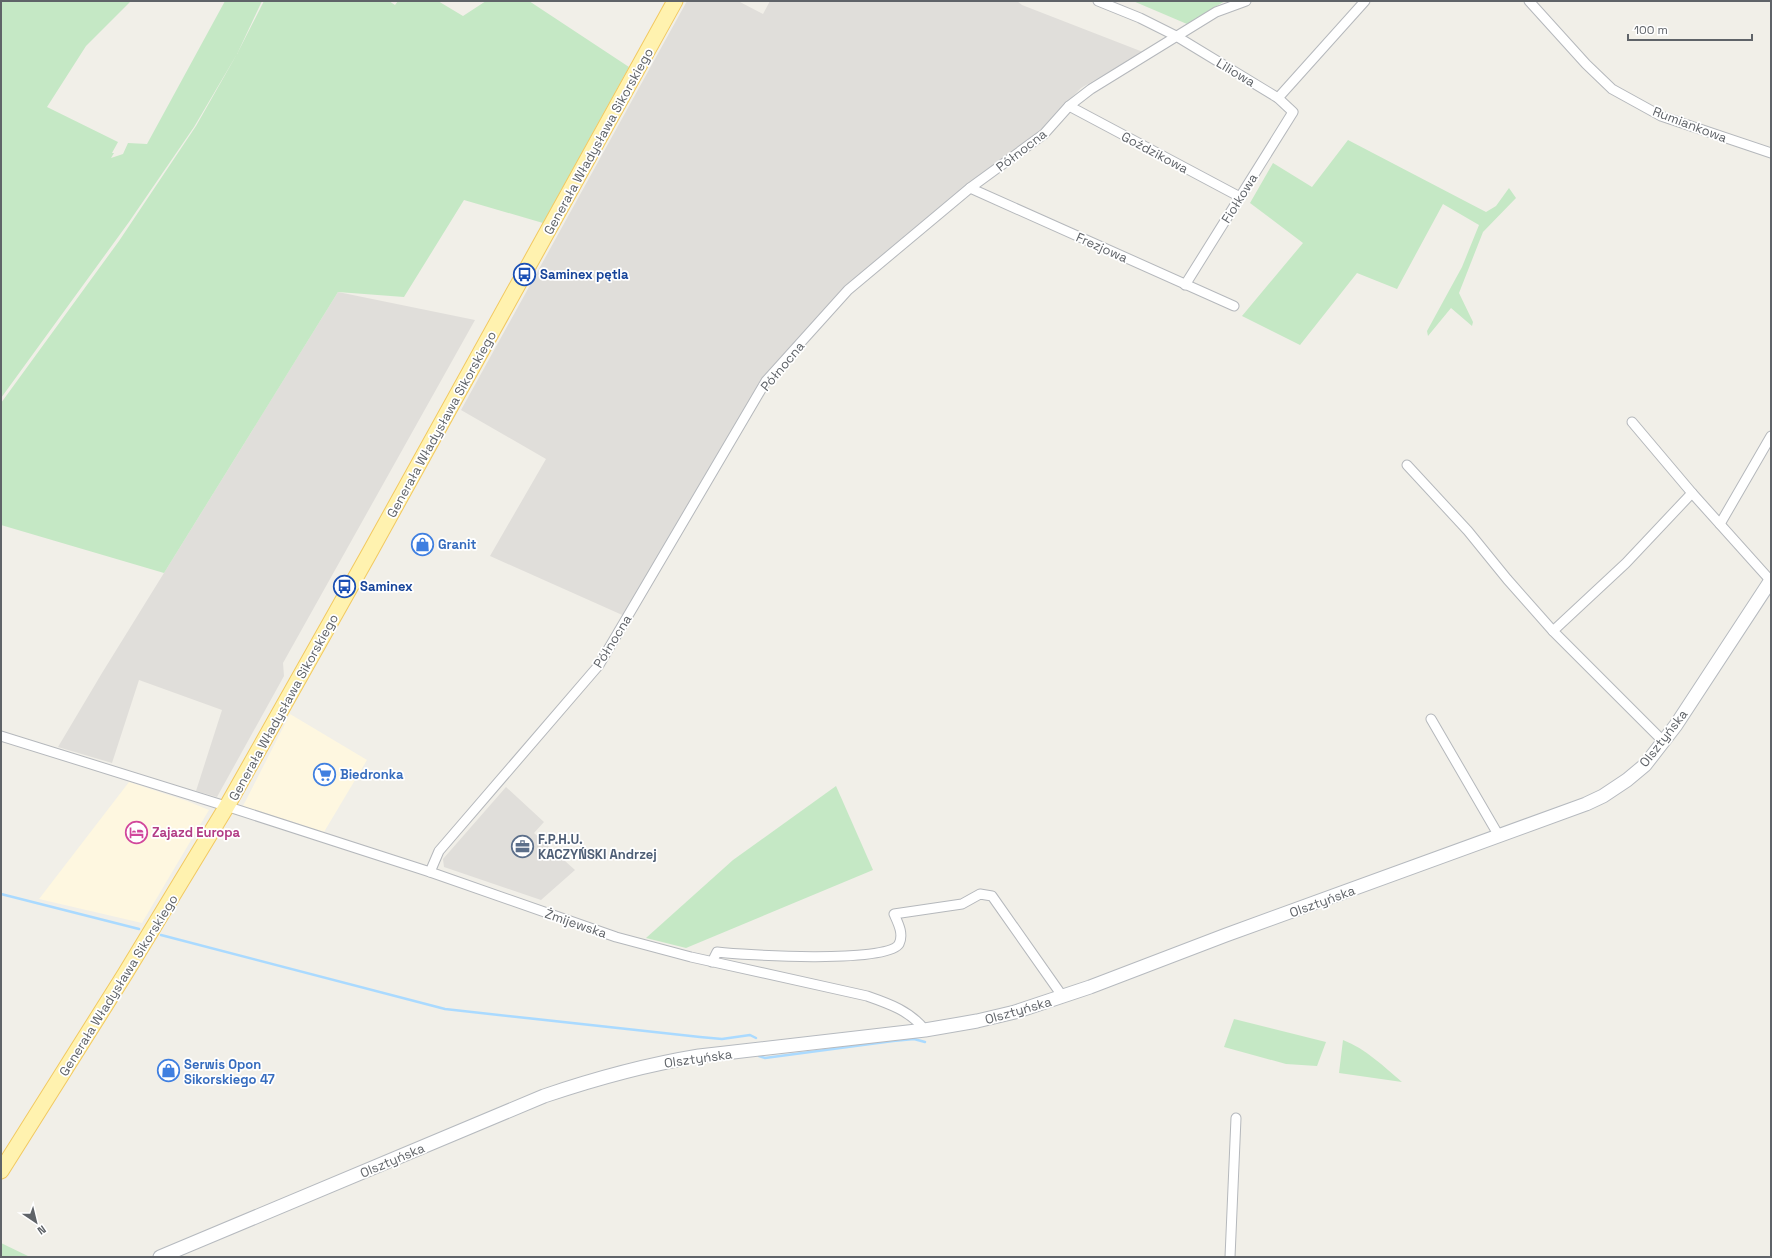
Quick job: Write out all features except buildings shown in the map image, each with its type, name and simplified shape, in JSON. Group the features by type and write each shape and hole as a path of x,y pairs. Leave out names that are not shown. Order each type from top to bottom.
{"main road":[{"name":"Generała Władysława Sikorskiego","path":"1,1172 121,981 227,806 378,539 676,1"}],"street":[{"name":"Liliowa","path":"1098,1 1140,18 1176,36 1278,98 1293,112"},
{"name":"Północna","path":"430,872 438,851 599,665 762,388 773,372 856,283 970,188 1044,134 1069,106 1091,88 1216,12 1246,1"},
{"path":"1278,98 1365,1"},
{"name":"Rumiankowa","path":"1529,1 1612,88 1661,116 1771,153"},
{"name":"Goździkowa","path":"1069,106 1240,197"},
{"name":"Fiołkowa","path":"1185,285 1293,112"},
{"name":"Frezjowa","path":"970,188 1234,306"},
{"path":"1632,422 1692,493 1771,580"},
{"path":"1720,524 1771,436"},
{"path":"1407,465 1468,531 1507,579 1553,631 1663,741"},
{"path":"1553,631 1626,563 1692,493"},
{"name":"Olsztyńska","path":"160,1257 544,1096 598,1078 665,1062 699,1056 925,1030 977,1021 1015,1012 1063,997 1226,935 1586,804 1603,796 1645,765 1676,725 1771,580"},
{"path":"1431,719 1499,836"},
{"name":"Żmijewska","path":"1,736 227,806 430,872 616,937 712,962 867,996 890,1004 908,1013 925,1030"},
{"path":"712,962 717,952 742,955 812,957 864,954 894,949 899,943 901,934 894,914 962,904 980,894 992,896 1063,997"},
{"path":"1230,1257 1236,1118"}],"shaded area":[{"path":"687,1 738,1 763,14 770,1 1017,1 1022,5 1143,52 1081,88 1028,143 852,283 768,372 629,618 490,556 546,459 461,410"},
{"path":"338,292 475,320 283,663 284,676 217,797 196,791 222,710 139,680 112,763 58,747 102,673"},
{"path":"290,714 367,760 324,832 243,806"},
{"path":"129,782 187,801 209,810 142,923 39,899"},
{"path":"506,787 544,822 534,833 575,870 541,900 444,867 443,859"}],"green space":[{"path":"1,1 131,1 86,46 47,107 118,142 111,158 123,154 128,143 147,144 225,1 262,1 237,54 194,127 129,222 1,398"},
{"path":"264,1 389,1 395,5 398,1 438,1 463,16 486,1 529,1 629,67 543,223 464,200 404,297 338,292 164,573 1,525 1,403 119,241 196,126 237,54"},
{"path":"1133,1 1225,1 1187,24"},
{"path":"1348,140 1486,212 1496,206 1509,188 1516,198 1483,232 1459,293 1473,322 1472,326 1451,308 1428,336 1427,331 1462,267 1479,225 1443,204 1397,289 1357,273 1300,345 1242,316 1303,243 1250,203 1273,163 1312,187"},
{"path":"836,786 873,870 686,948 646,938 733,860"},
{"path":"1234,1019 1326,1042 1317,1066 1286,1064 1224,1047"},
{"path":"1343,1040 1367,1053 1402,1082 1339,1073"},
{"path":"1,1243 30,1257 1,1257"}],"waterway":[{"path":"1,894 139,929"},
{"path":"161,935 445,1009 700,1037 722,1039 750,1035 756,1038"},
{"path":"758,1054 759,1056 765,1058 893,1041 914,1039 925,1042"}],"place":[{"name":"Saminex pętla","path":"524,274"},
{"name":"Granit","path":"423,544"},
{"name":"Saminex","path":"345,586"},
{"name":"Biedronka","path":"325,774"},
{"name":"Zajazd Europa","path":"137,832"},
{"name":"F.P.H.U. KACZYŃSKI Andrzej","path":"522,846"},
{"name":"Serwis Opon Sikorskiego 47","path":"169,1071"}]}
